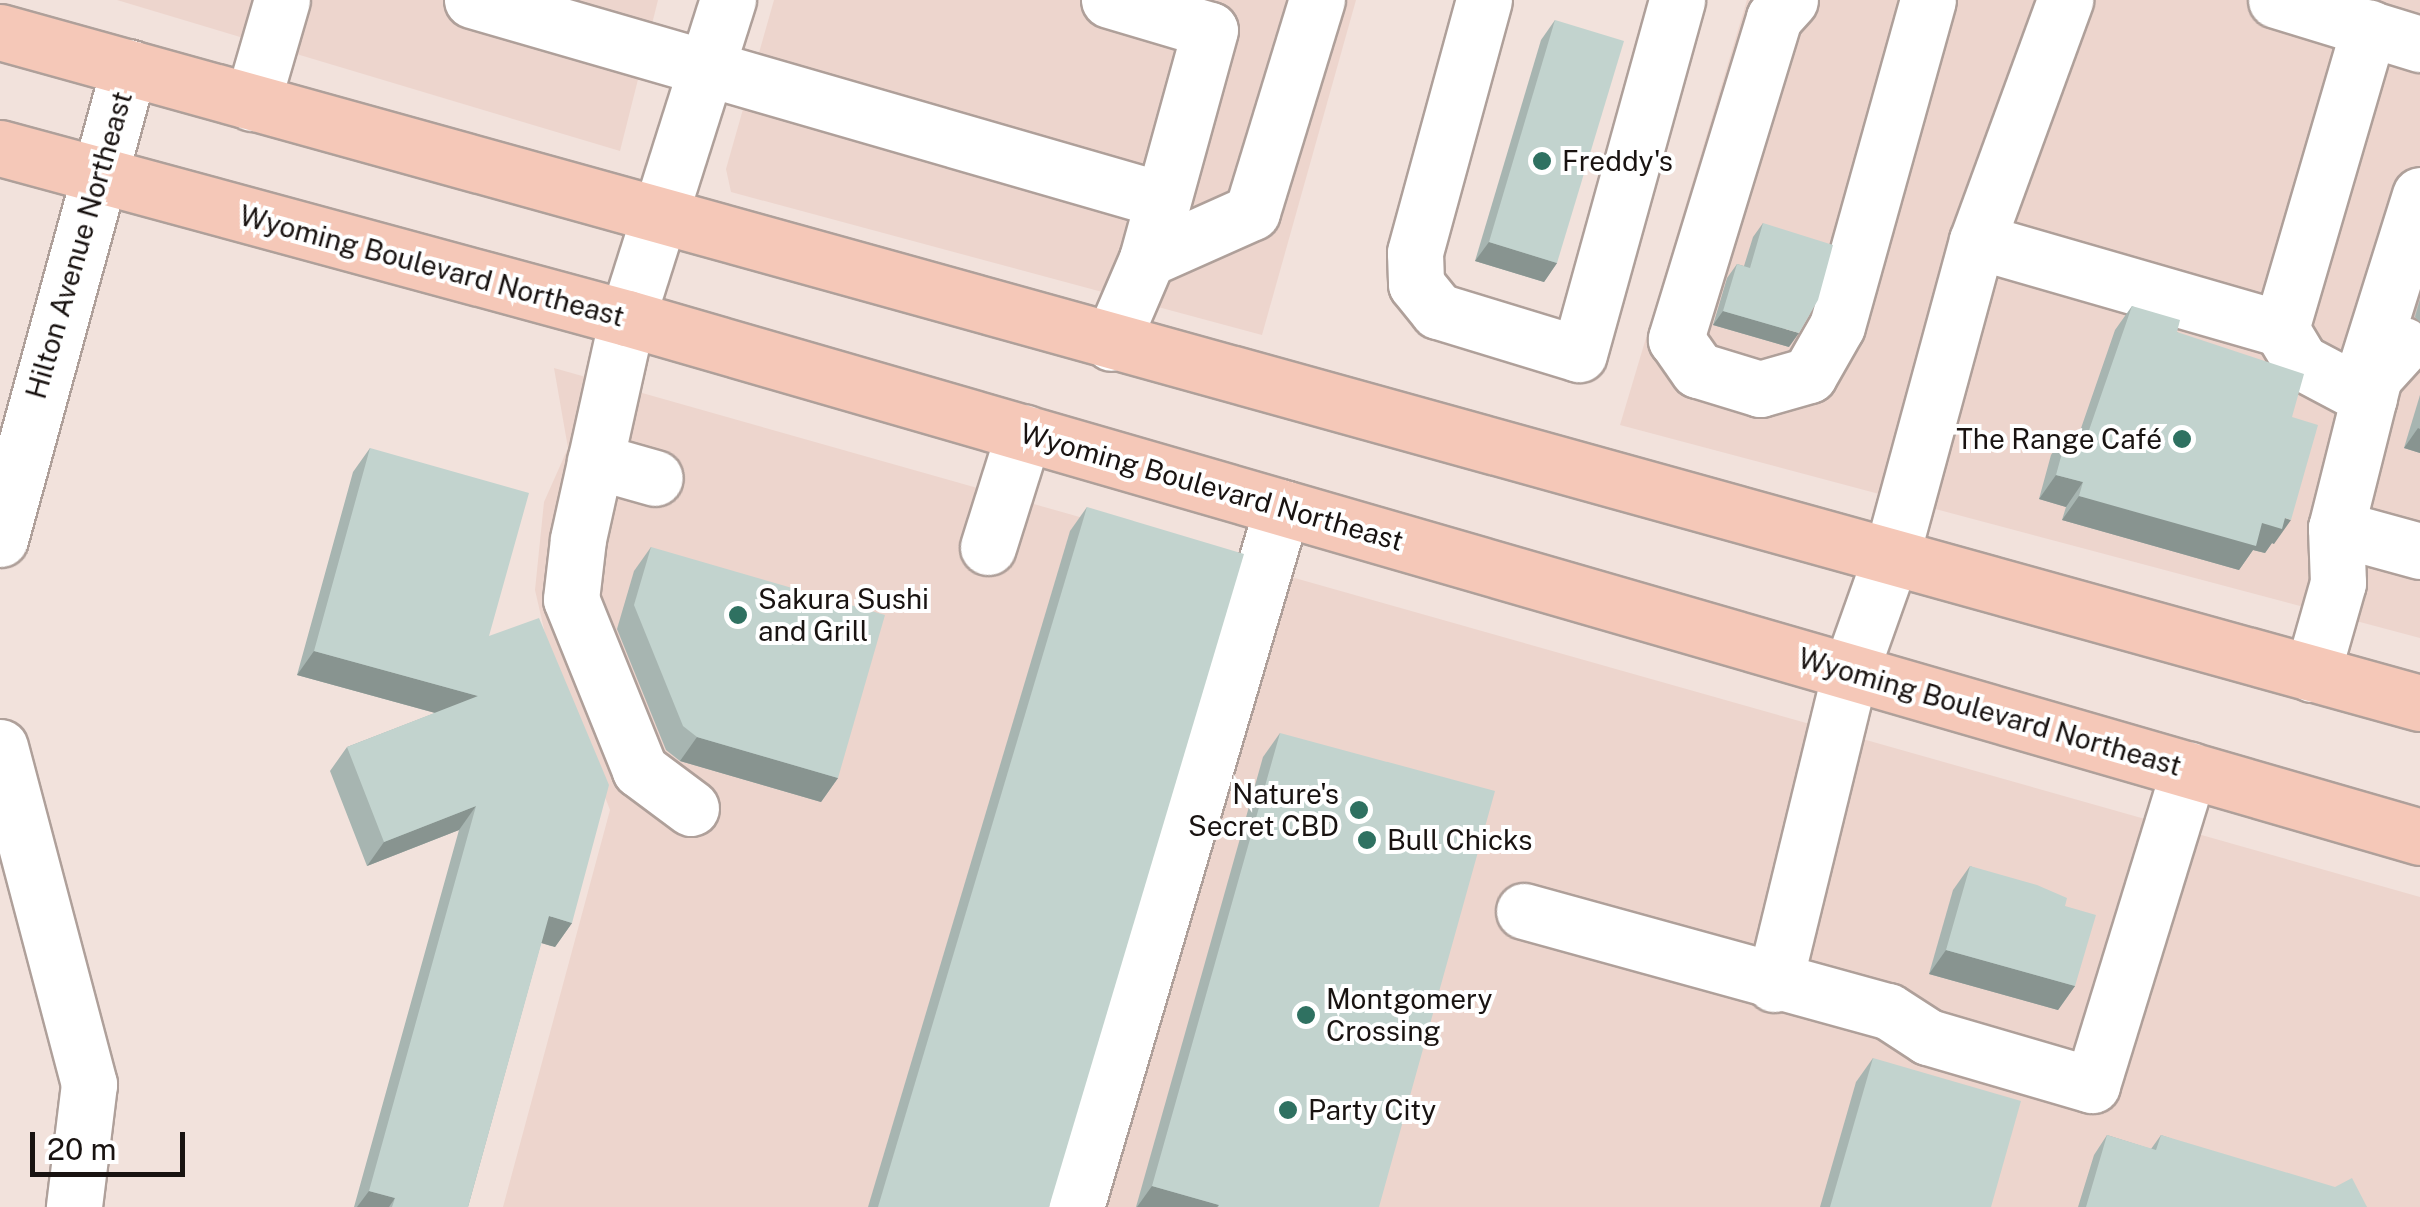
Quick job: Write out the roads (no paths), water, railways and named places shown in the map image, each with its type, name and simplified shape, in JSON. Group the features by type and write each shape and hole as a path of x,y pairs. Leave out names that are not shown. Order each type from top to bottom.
{"main road":[{"path":"0,32 655,218 2420,703"},
{"name":"Wyoming Boulevard Northeast","path":"0,148 627,318 2420,837"}],"street":[{"path":"252,103 282,0"},
{"path":"472,0 1163,200"},
{"path":"691,808 640,770 571,598 595,460 627,318 655,218 728,0"},
{"path":"1109,0 1210,30 1148,259 1111,343"},
{"path":"1148,259 1252,212 1317,0"},
{"path":"1484,0 1415,253 1416,284 1438,310 1579,354 1678,0"},
{"path":"1790,0 1774,18 1676,339 1698,370 1760,389 1809,375 1838,326 1928,0"},
{"path":"1774,984 1850,672 1891,558 1978,241 2065,0"},
{"path":"2276,0 2346,15 2420,44"},
{"path":"2346,15 2282,329 2301,362 2397,340"},
{"name":"Hilton Avenue Northeast","path":"0,539 129,67"},
{"path":"2397,340 2366,364 2420,195"},
{"path":"1978,241 2282,329"},
{"path":"2312,674 2338,584 2336,528 2397,340"},
{"path":"988,547 1024,433"},
{"path":"595,460 655,478"},
{"path":"1076,1207 1282,508"},
{"path":"2336,528 2420,552"},
{"path":"1524,911 1774,984 1888,1011 1928,1037 2092,1084 2189,770"},
{"path":"3,777 88,1084 74,1207"}],"tunnel":[{"path":"2403,345 2418,295"}],"place":[{"name":"Freddy's","path":"1542,161"},
{"name":"The Range Café","path":"2182,439"},
{"name":"Sakura Sushi and Grill","path":"738,615"},
{"name":"Nature's Secret CBD","path":"1359,810"},
{"name":"Bull Chicks","path":"1367,840"},
{"name":"Montgomery Crossing","path":"1306,1015"},
{"name":"Party City","path":"1288,1110"}]}
